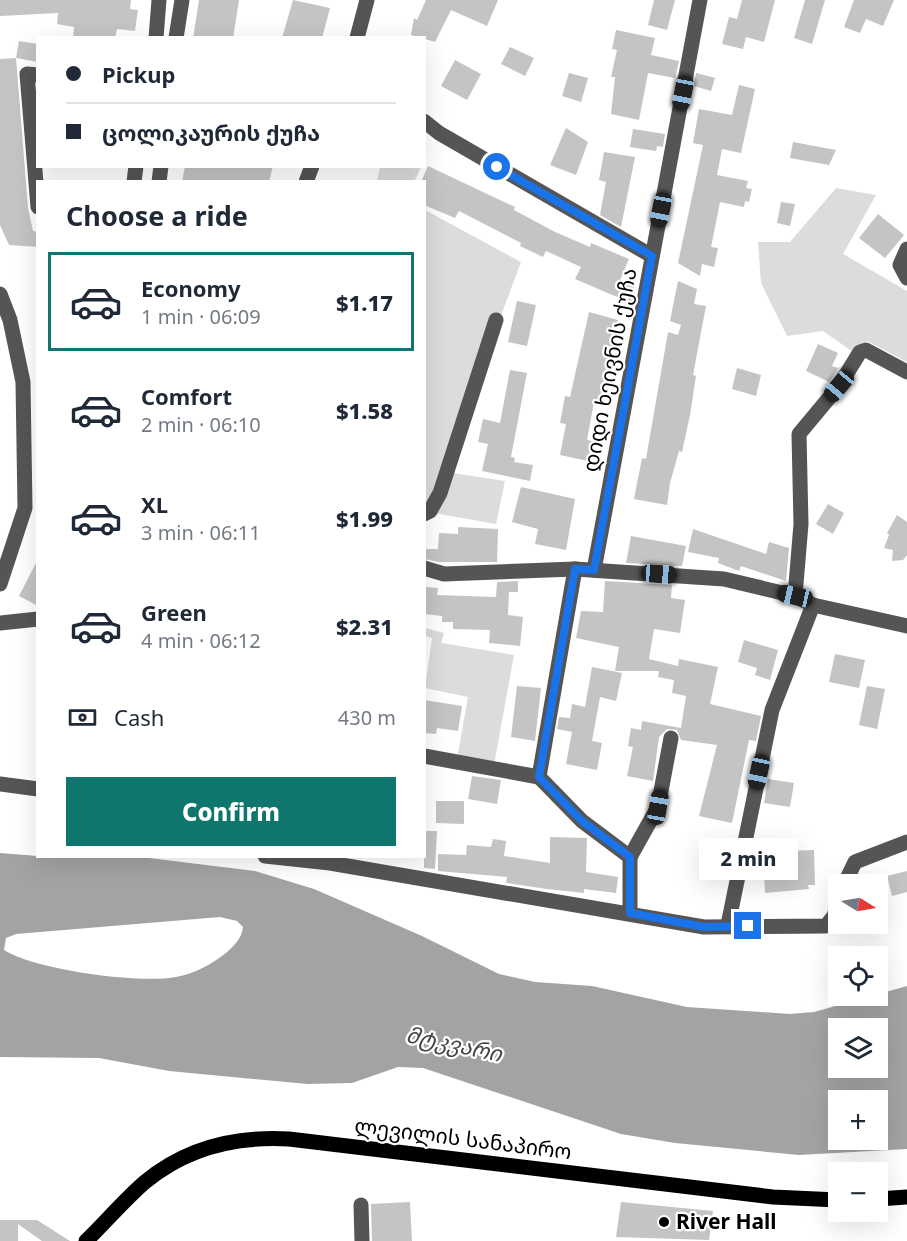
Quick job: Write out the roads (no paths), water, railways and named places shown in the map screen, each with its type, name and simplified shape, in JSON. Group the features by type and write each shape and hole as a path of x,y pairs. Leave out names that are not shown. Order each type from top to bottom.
{"main road":[{"name":"ლევილის სანაპირო","path":"86,1241 143,1184 178,1161 219,1145 253,1139 289,1139 772,1197 828,1200"},
{"path":"888,1198 907,1197"},
{"name":"ლევილის სანაპირო","path":"96,1241 108,1220"}],"street":[{"path":"156,36 159,0"},
{"path":"176,36 182,0"},
{"path":"358,36 367,0"},
{"name":"დიდი ხეივნის ქუჩა","path":"594,570 700,0"},
{"path":"36,75 27,74 36,183"},
{"path":"426,123 439,133 652,256"},
{"path":"907,249 900,265 907,278"},
{"path":"0,294 30,382 31,508 0,584"},
{"path":"426,513 430,512 440,493 496,320"},
{"path":"795,596 801,524 799,434 839,386 860,352 866,350 907,372"},
{"path":"426,569 444,574 575,569 724,579 795,596 813,605 907,626"},
{"path":"539,777 575,569"},
{"path":"728,926 772,710 813,605"},
{"path":"0,623 36,619"},
{"path":"630,913 630,857 658,807 671,738"},
{"path":"426,756 539,777 582,821 630,857"},
{"path":"0,784 36,789"},
{"path":"849,874 855,862 907,842"},
{"path":"284,858 330,863 704,927 826,926 828,924"},
{"path":"361,1205 362,1241"}],"water":[{"name":"მტკვარი","path":"0,853 36,856 36,858 149,858 255,871 314,889 422,936 499,974 535,982 592,986 687,1007 790,1014 814,1012 835,1006 888,1006 888,991 907,986 907,1149 799,1155 675,1143 621,1134 423,1068 398,1067 352,1083 308,1084 169,1071 99,1058 0,1057","holes":["220,917 237,921 243,927 237,942 209,965 189,974 160,979 88,974 39,964 4,950 6,938 16,934"]}],"place":[{"name":"River Hall","path":"664,1222"}]}
